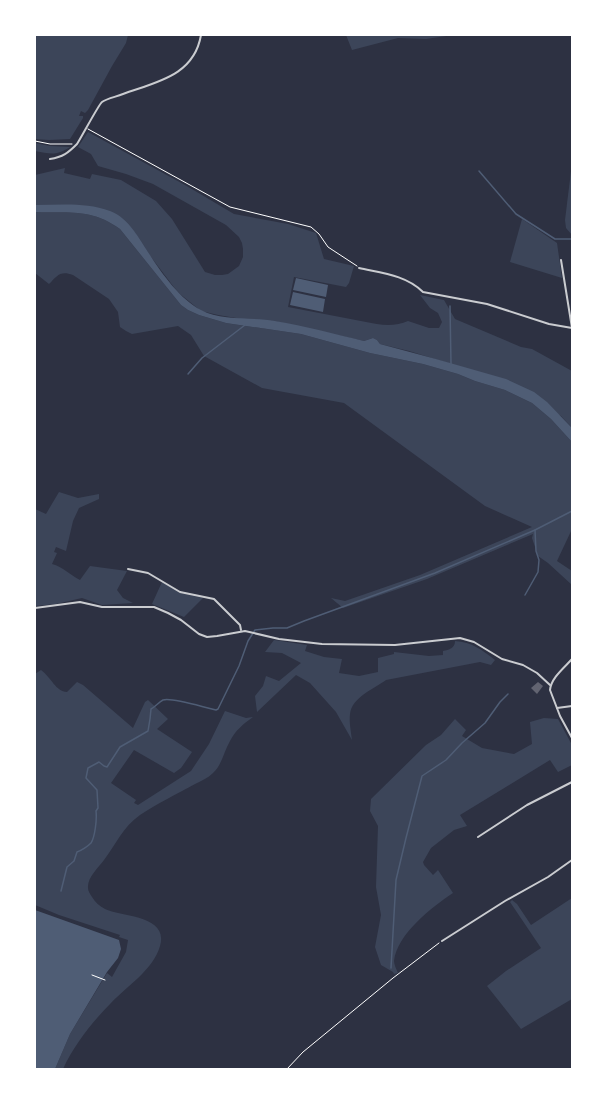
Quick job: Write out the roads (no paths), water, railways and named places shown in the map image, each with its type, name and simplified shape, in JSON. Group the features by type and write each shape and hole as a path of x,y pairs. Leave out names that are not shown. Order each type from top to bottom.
{"street":[{"path":"50,159 60,158 66,155 77,144 101,102 168,78 183,69 193,57 199,45 201,35"},
{"path":"572,35 572,45"},
{"path":"359,268 407,280 416,285 423,292 487,304 549,324 572,328 561,260"},
{"path":"128,570 148,573 180,592 214,599 240,625 241,630"},
{"path":"35,608 80,602 102,607 148,607 160,609 168,613 181,620 196,633 203,636 217,636 241,630 279,639 322,644 395,645 460,638 474,642 502,659 523,665 537,673 550,685 551,694 556,708 572,738"},
{"path":"550,685 572,659"},
{"path":"556,708 572,706"},
{"path":"478,837 527,805 572,782"},
{"path":"442,941 505,901 548,877 572,860"}],"waterway":[{"path":"479,171 516,214 555,239 572,239"},
{"path":"450,306 451,364"},
{"path":"188,374 202,358 245,325"},
{"path":"61,891 67,867 74,861 77,852 91,843 95,832 96,811 98,808 97,790 86,778 88,768 99,762 107,767 120,747 148,731 151,709 163,700 168,699 216,710 218,709 239,666 248,641 255,630 287,628 435,573 535,530 572,511"},
{"path":"525,595 538,572 539,560 536,551 535,530"},
{"path":"391,968 396,880 422,776 446,760 462,743 485,723 500,702 508,694"}]}
